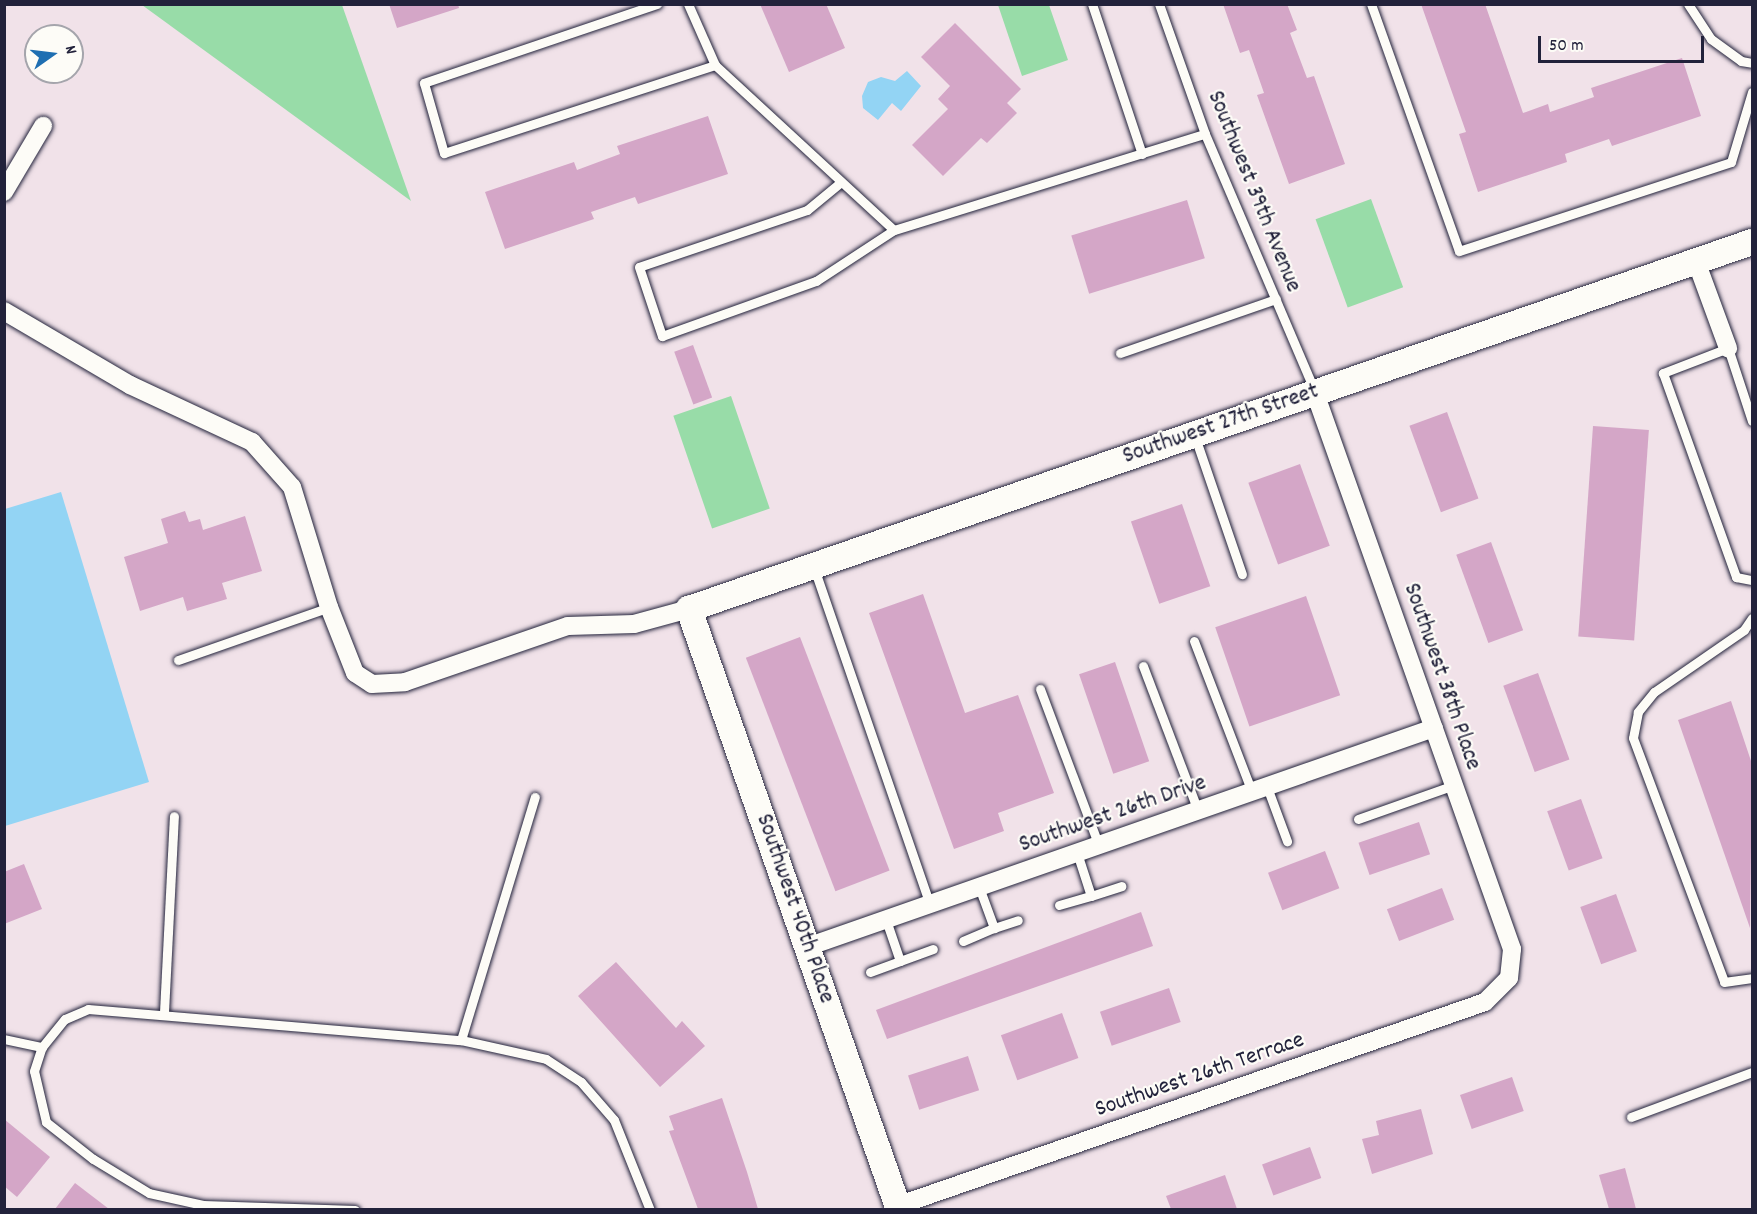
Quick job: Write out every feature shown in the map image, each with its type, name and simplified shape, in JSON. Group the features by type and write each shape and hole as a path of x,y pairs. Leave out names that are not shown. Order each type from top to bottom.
{"street":[{"path":"4,192 43,126"},
{"name":"Southwest 27th Street","path":"689,609 1752,242"},
{"path":"1696,261 1728,348"},
{"path":"4,311 130,385 252,442 292,487 329,607 356,673 372,684 405,682 568,626 634,624 689,609"},
{"name":"Southwest 38th Place","path":"1315,393 1512,949 1509,978"},
{"name":"Southwest 40th Place","path":"689,609 898,1208"},
{"name":"Southwest 26th Drive","path":"807,947 1434,728"},
{"name":"Southwest 26th Terrace","path":"898,1208 1485,1002 1509,978"}],"lane":[{"path":"657,4 424,83 444,153 714,64"},
{"path":"688,4 714,64 894,230"},
{"path":"1092,4 1142,154"},
{"name":"Southwest 39th Avenue","path":"1159,4 1205,134 1315,393"},
{"path":"1371,4 1459,251 1731,162 1752,92"},
{"path":"1688,4 1711,39 1741,61 1752,63"},
{"path":"841,182 807,210 639,267 662,336 816,281 894,230 1205,134"},
{"path":"1120,353 1276,299"},
{"path":"1752,421 1728,348 1663,373 1736,577 1752,580"},
{"path":"1194,434 1242,574"},
{"path":"813,566 930,904"},
{"path":"178,660 329,607"},
{"path":"1752,618 1744,630 1653,692 1638,712 1633,738 1724,982 1752,978"},
{"path":"1194,640 1260,789 1287,842"},
{"path":"1143,666 1198,811"},
{"path":"1040,689 1099,846"},
{"path":"1358,819 1454,785"},
{"path":"461,1040 535,798"},
{"path":"164,1012 174,816"},
{"path":"1077,853 1090,896"},
{"path":"1059,905 1121,886"},
{"path":"979,887 994,928"},
{"path":"886,920 900,961"},
{"path":"963,941 1018,920"},
{"path":"870,972 933,949"},
{"path":"354,1209 203,1205 149,1193 93,1159 46,1122 34,1071 42,1047 64,1019 88,1009 164,1012 461,1040 546,1059 581,1082 614,1120 651,1209"},
{"path":"4,1039 42,1047"},
{"path":"1630,1117 1752,1072"}],"green space":[{"path":"142,5 342,5 411,201"},
{"path":"998,5 1049,5 1068,60 1022,76"},
{"path":"1371,199 1403,287 1348,308 1316,219"},
{"path":"731,396 770,509 712,528 673,416"}],"water":[{"path":"907,71 921,86 901,111 892,103 878,120 863,108 862,96 868,82 881,77 895,81"},
{"path":"61,492 149,782 5,826 5,509"}],"building":[{"path":"389,4 458,4 459,8 397,28"},
{"path":"760,4 826,4 845,48 789,72"},
{"path":"1223,4 1287,4 1297,30 1290,33 1307,78 1314,76 1345,164 1289,184 1257,95 1264,93 1249,50 1240,53"},
{"path":"1421,4 1485,4 1523,113 1548,104 1550,112 1594,97 1591,88 1682,58 1701,116 1612,146 1609,139 1565,154 1567,162 1478,192 1459,134 1466,132"},
{"path":"955,23 1021,89 1007,103 1017,113 987,143 981,138 943,176 912,145 948,109 938,99 950,86 921,57"},
{"path":"708,116 728,174 638,204 635,197 591,212 594,219 505,249 485,192 574,162 577,170 620,154 617,146"},
{"path":"1187,200 1205,258 1089,294 1071,235"},
{"path":"693,345 712,398 693,404 674,352"},
{"path":"1447,412 1478,498 1441,512 1409,426"},
{"path":"1593,426 1649,430 1634,640 1578,636"},
{"path":"1300,464 1330,546 1278,565 1248,483"},
{"path":"1182,504 1210,586 1159,604 1131,522"},
{"path":"185,511 189,522 200,519 203,530 245,516 262,571 222,583 227,599 187,611 183,597 140,611 124,557 168,543 161,519"},
{"path":"1491,542 1523,630 1488,643 1456,555"},
{"path":"923,594 965,713 1018,695 1054,793 998,813 1004,831 954,849 869,613"},
{"path":"1306,596 1340,695 1249,727 1215,627"},
{"path":"800,637 890,870 835,891 746,658"},
{"path":"1115,662 1149,761 1113,774 1079,674"},
{"path":"1538,673 1569,759 1535,772 1503,686"},
{"path":"1731,701 1752,764 1750,928 1678,720"},
{"path":"1581,799 1603,858 1569,871 1547,811"},
{"path":"1419,822 1430,854 1370,875 1358,843"},
{"path":"1325,851 1339,888 1282,910 1268,873"},
{"path":"24,864 42,909 4,924 4,872"},
{"path":"1442,888 1454,920 1399,941 1387,909"},
{"path":"1616,894 1637,951 1601,964 1580,907"},
{"path":"1141,912 1153,946 887,1039 876,1010"},
{"path":"616,962 676,1028 682,1021 705,1046 660,1087 578,996"},
{"path":"1169,988 1181,1022 1112,1046 1100,1012"},
{"path":"1062,1013 1078,1058 1017,1080 1001,1035"},
{"path":"968,1056 979,1090 919,1110 908,1075"},
{"path":"1512,1077 1524,1111 1472,1129 1460,1095"},
{"path":"722,1098 758,1209 698,1209 669,1131 674,1130 669,1116"},
{"path":"1421,1109 1433,1154 1372,1174 1362,1139 1379,1135 1376,1121"},
{"path":"4,1119 50,1157 17,1197 4,1186"},
{"path":"1310,1147 1321,1178 1273,1195 1262,1164"},
{"path":"1625,1168 1636,1209 1609,1209 1599,1175"},
{"path":"1225,1175 1237,1209 1171,1209 1166,1196"},
{"path":"75,1183 109,1209 55,1209"}]}
